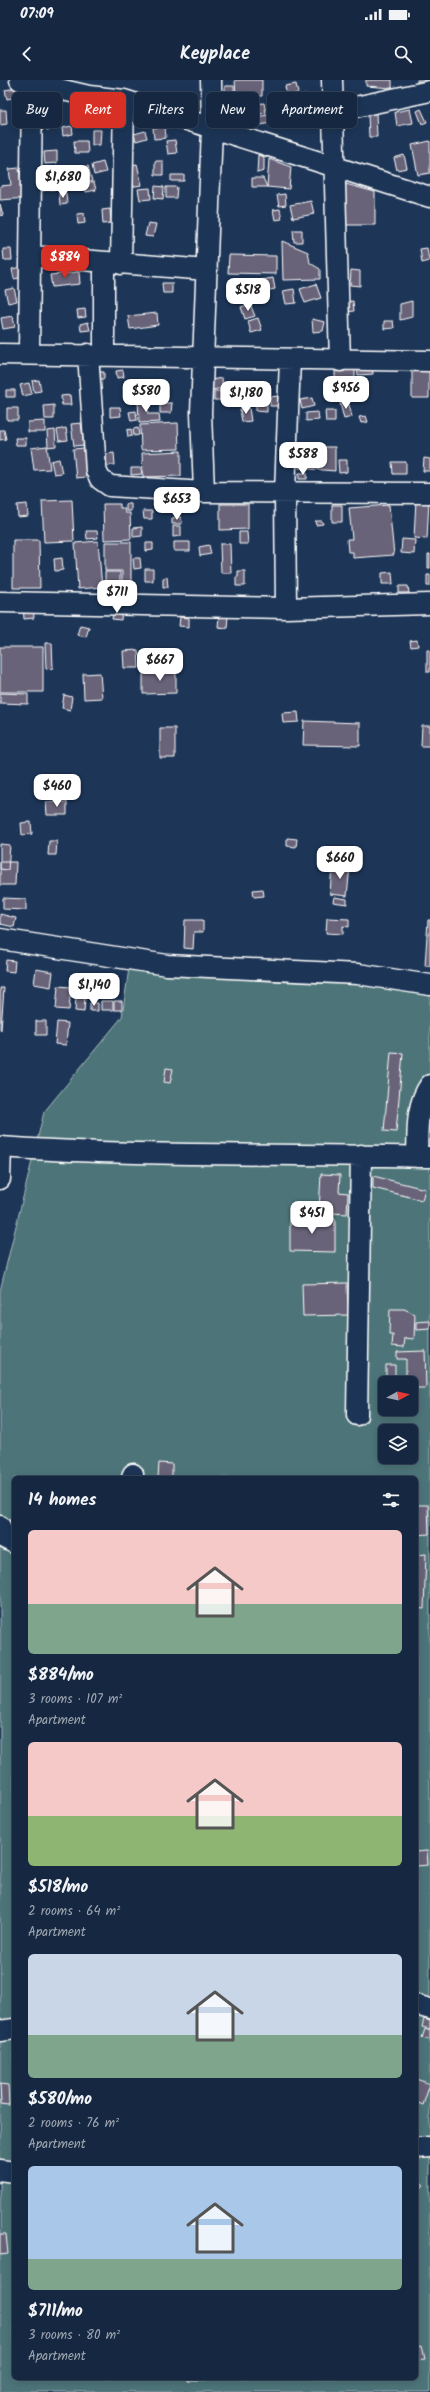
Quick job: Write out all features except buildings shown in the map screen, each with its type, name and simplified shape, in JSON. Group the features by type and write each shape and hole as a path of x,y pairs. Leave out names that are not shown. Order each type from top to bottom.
{"street":[{"path":"211,80 211,92"},
{"path":"332,80 332,92"},
{"path":"29,354 31,256 26,82 89,88 101,92"},
{"path":"357,107 430,91"},
{"path":"126,101 206,126"},
{"path":"122,128 112,264 96,355 96,470 100,479 110,486 204,492 430,493"},
{"path":"204,492 201,413 212,128 430,197"},
{"path":"333,128 340,361"},
{"path":"31,256 112,264 207,270"},
{"path":"0,354 340,361 430,361"},
{"path":"286,608 285,493 290,359"},
{"path":"0,602 286,608 430,604"},
{"path":"0,939 167,964 358,974 430,985"},
{"path":"0,1179 0,1147 78,1152 189,1155 361,1155 424,1157 419,1110 424,1094 430,1085"},
{"path":"357,1415 361,1155"},
{"path":"0,1526 4,1538 12,1542"},
{"path":"418,2006 430,2009"},
{"path":"0,2031 12,2029"},
{"path":"418,2148 430,2147"},
{"path":"0,2170 12,2172"}],"green space":[{"path":"131,954 430,989 430,2392 0,2392 0,1291 44,1112 122,1017"}]}
